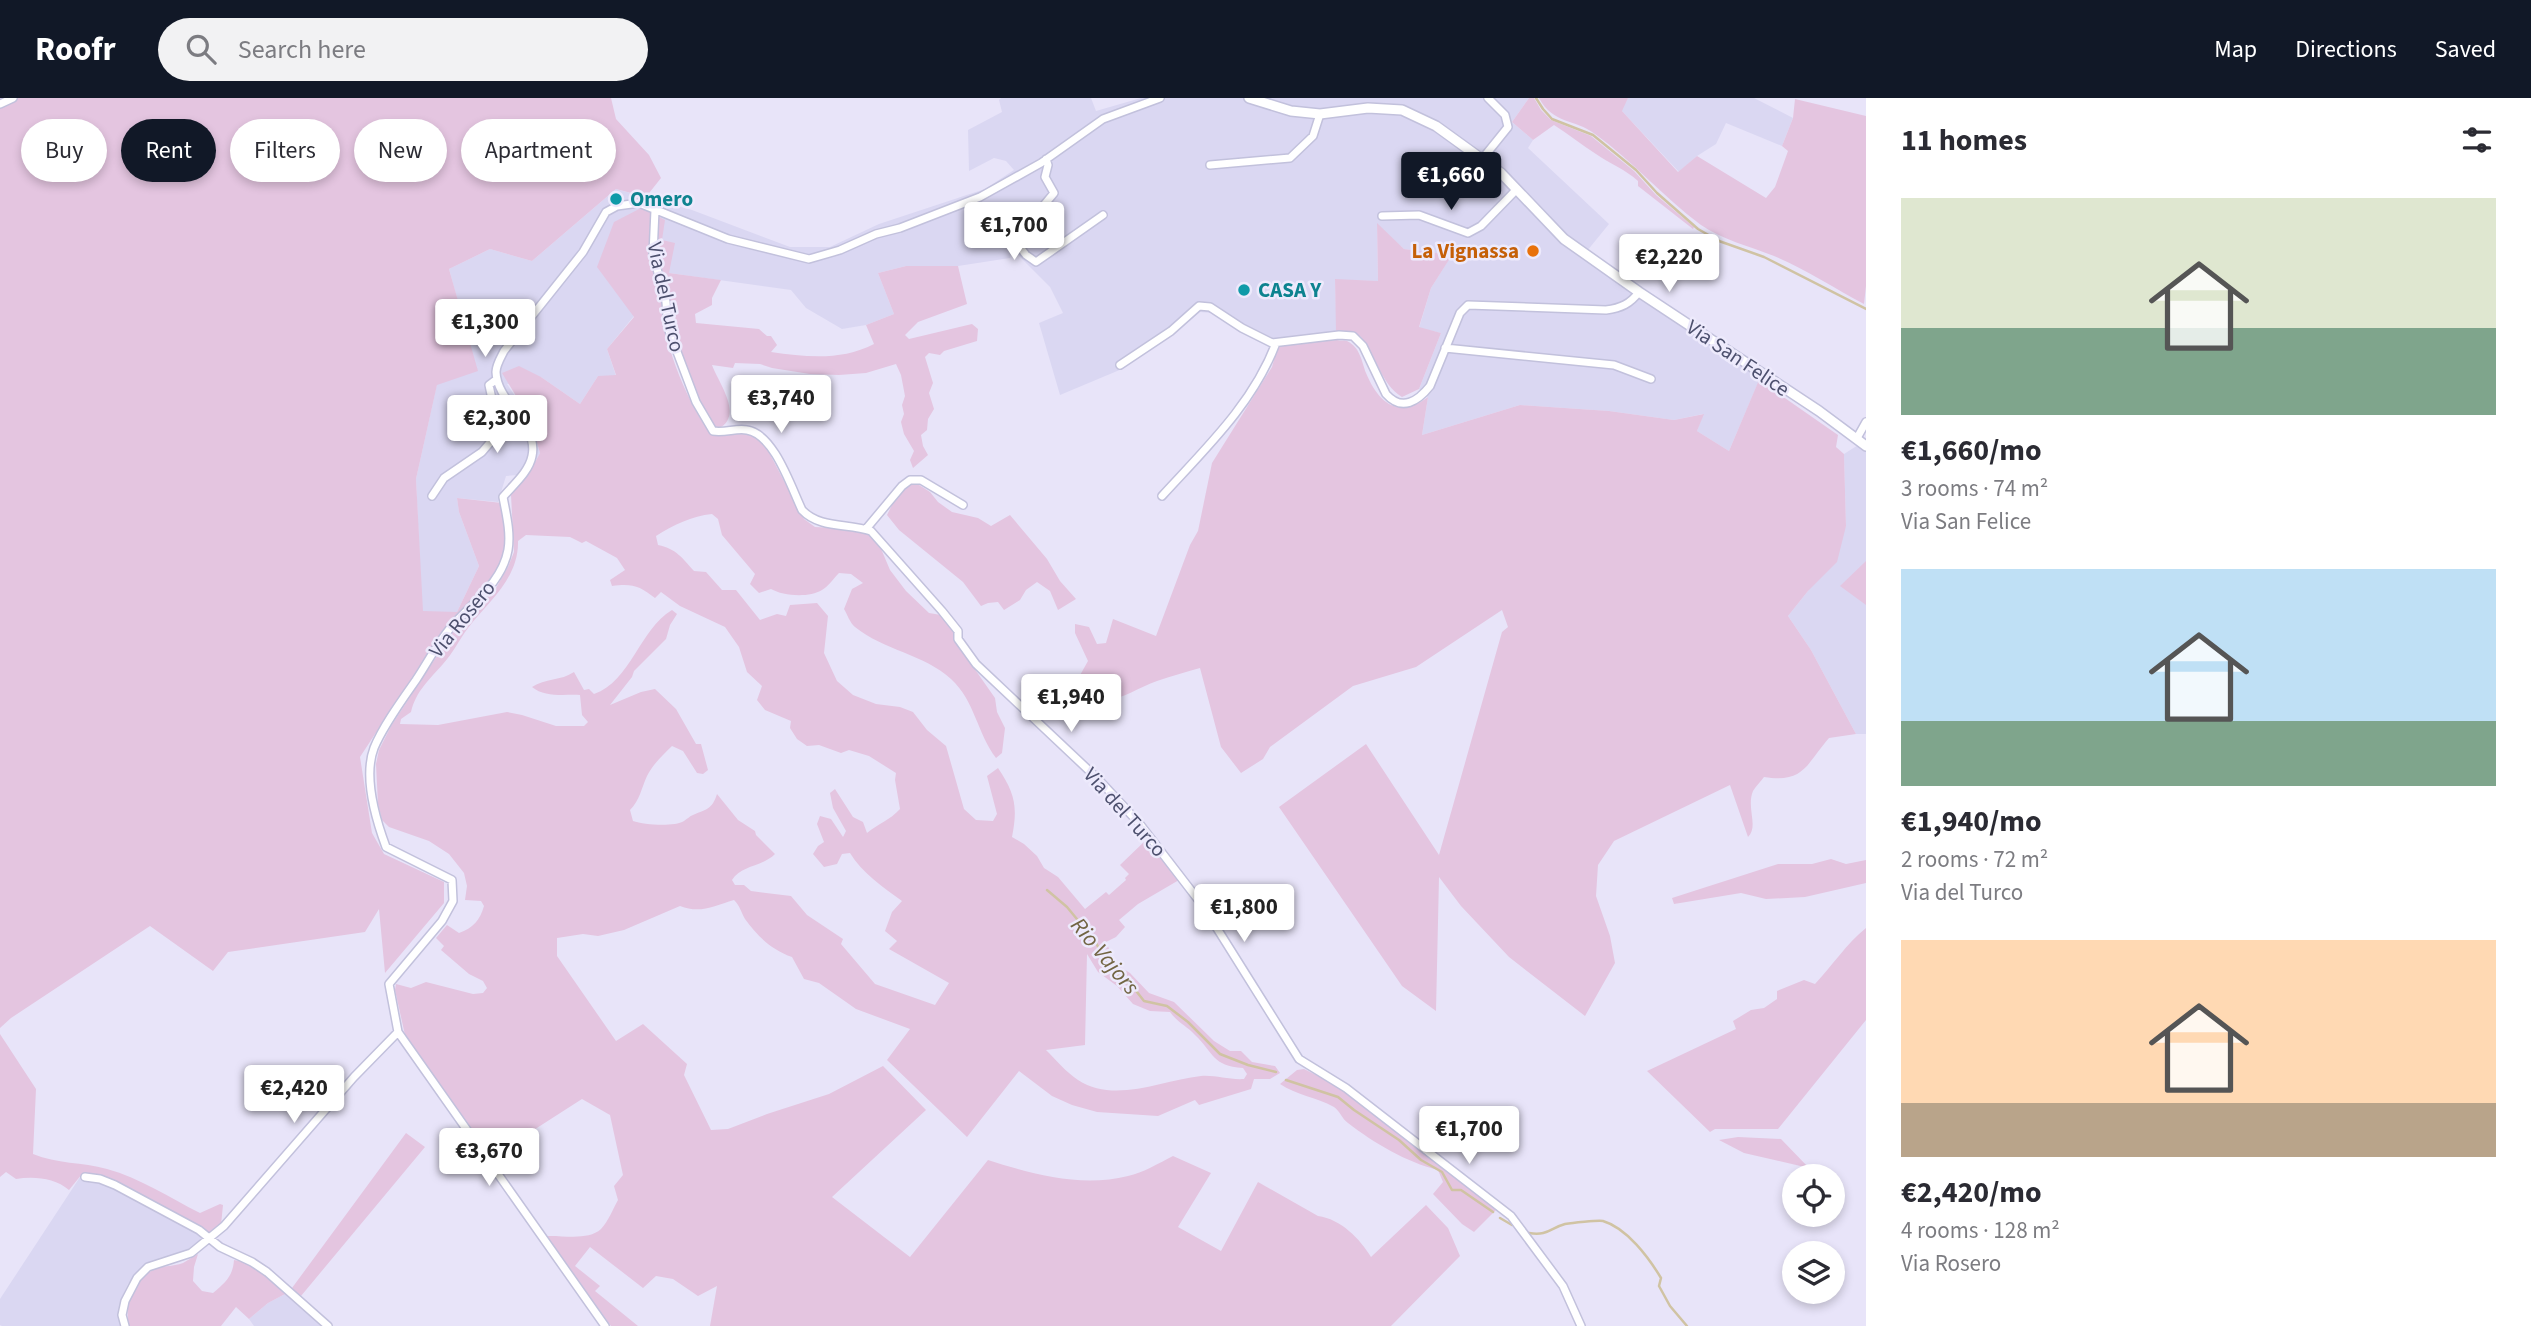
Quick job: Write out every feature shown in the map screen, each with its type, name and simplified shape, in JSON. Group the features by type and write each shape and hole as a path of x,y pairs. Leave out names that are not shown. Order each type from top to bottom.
{"street":[{"path":"0,104 13,98"},
{"path":"432,496 443,478 482,452 499,432 489,386 498,379 495,369 504,351 583,252 606,212 617,206 639,203 728,239 809,259 840,250 876,234 900,228 980,197 1046,159 1103,119 1160,98"},
{"name":"Via San Felice","path":"1249,98 1291,111 1320,114 1368,108 1402,110 1436,126 1483,158 1517,189 1564,239 1866,446"},
{"path":"1483,158 1508,127 1505,115 1488,98"},
{"path":"1210,165 1290,158 1314,133 1320,114"},
{"path":"1046,159 1048,165 1045,177 1054,193 1020,234 1017,243 1026,255 1036,262 1103,215"},
{"path":"1382,216 1419,215 1468,233 1481,226 1517,189"},
{"name":"Via del Turco","path":"655,210 653,254 666,302 668,328 683,370 713,431 745,429 759,434 769,443 802,510 810,518 820,523 871,531 958,631 958,639 975,664 1098,779 1139,822 1203,906 1299,1059 1346,1088 1511,1216 1563,1286 1581,1326"},
{"path":"1120,365 1171,331 1199,306 1210,307 1242,328 1276,343 1339,335 1353,336 1363,346 1386,394 1399,403 1412,403 1430,386 1460,313 1468,305 1606,310 1621,308 1639,292"},
{"path":"1163,496 1238,412 1266,367 1276,343"},
{"path":"1445,348 1614,365 1651,379"},
{"name":"Via Rosero","path":"398,1032 389,984 442,921 453,901 452,880 386,847 374,815 371,772 373,749 405,695 451,627 478,601 499,573 508,550 503,497 525,472 533,456 531,436 499,387 498,379"},
{"path":"1857,438 1866,422"},
{"path":"866,529 910,480 921,480 963,505"},
{"path":"125,1326 122,1315 125,1301 137,1278 148,1267 183,1257 210,1239 240,1209 354,1077 398,1032 605,1326"},
{"path":"85,1177 107,1181 188,1223 267,1272 328,1326"}],"shaded area":[{"path":"0,98 611,98 616,119 649,155 661,178 646,197 616,189 532,261 490,249 449,269 478,371 437,385 416,479 423,611 457,612 479,566 459,512 457,498 502,503 504,552 493,578 436,641 360,757 372,833 384,854 444,882 444,903 385,973 379,909 365,932 228,952 213,971 150,926 0,1028"},
{"path":"1091,98 1096,111 1141,98 1529,98 1512,122 1533,140 1528,148 1609,224 1587,251 1764,369 1729,451 1697,431 1703,414 1674,420 1609,411 1520,405 1422,435 1428,397 1419,389 1441,333 1419,328 1431,288 1451,256 1404,249 1377,225 1378,281 1335,280 1337,340 1269,346 1240,332 1212,313 1200,312 1175,333 1122,369 1060,395 1039,323 1063,313 1050,287 1012,249 1010,258 958,266 906,266 878,273 894,314 866,325 842,329 806,308 791,290 669,273 607,349 616,376 598,376 580,404 541,377 507,384 530,419 540,453 529,474 506,476 498,502 457,498 459,512 479,566 457,612 422,612 416,479 437,384 477,370 449,269 490,249 532,261 616,189 692,210 790,247 830,247 879,224 985,189 1014,170 1006,161 994,158 969,171 968,130 1002,112 999,100"},
{"path":"1529,98 1534,98 1551,120 1591,136 1634,171 1656,195 1694,227 1693,229 1638,186 1638,181 1633,177 1554,125 1533,140 1512,122"},
{"path":"1539,98 1628,98 1622,111 1678,172 1697,156 1766,198 1775,187 1788,151 1782,146 1793,118 1795,99 1866,116 1864,304 1786,261 1727,239 1701,225 1609,145 1587,129 1551,113"},
{"path":"1628,98 1754,98 1793,118 1782,146 1726,123 1716,144 1679,172 1621,110"},
{"path":"641,208 665,220 662,240 675,243 669,273 721,280 712,298 712,305 695,314 696,323 759,329 771,336 777,345 771,352 784,354 836,355 874,344 866,325 894,314 878,273 906,266 958,266 967,304 918,322 905,335 909,339 972,324 978,329 977,341 944,351 940,355 929,353 925,357 933,383 929,393 934,409 928,419 927,430 921,435 928,455 913,468 910,460 914,451 904,434 901,422 905,396 896,364 866,373 839,375 810,374 760,364 735,363 733,368 712,365 730,408 725,424 717,429 700,406 692,388 663,299 663,314 678,371 694,408 713,436 749,433 763,441 804,519 815,527 855,529 869,534 879,544 890,570 906,591 929,613 941,615 955,632 953,638 995,698 997,712 1005,728 1002,753 996,758 971,707 951,679 929,664 866,635 853,625 844,609 852,589 863,583 851,574 839,573 817,593 789,595 771,589 759,593 750,584 755,574 722,535 718,519 712,514 690,519 662,532 656,536 658,545 675,552 694,571 706,572 722,590 736,590 760,620 777,614 786,616 790,605 817,603 828,616 824,653 837,681 853,695 876,704 900,707 913,712 927,730 946,746 964,809 976,820 993,821 997,814 987,776 998,768 1014,801 1012,837 1037,856 1044,868 1058,877 1085,909 1106,892 1109,895 1126,880 1129,874 1120,865 1146,840 1179,880 1138,904 1119,920 1125,927 1116,937 1106,942 1116,964 1130,973 1149,993 1174,1002 1214,1041 1230,1051 1241,1051 1252,1062 1275,1066 1280,1073 1270,1079 1254,1079 1251,1089 1199,1105 1195,1100 1158,1116 1097,1112 1072,1105 1052,1096 1019,1071 967,1137 887,1060 910,1029 856,1009 819,983 804,979 792,957 778,951 760,937 734,900 701,909 680,906 624,930 598,936 583,934 557,938 557,956 616,1041 643,1024 687,1064 684,1075 711,1130 728,1129 829,1094 883,1066 926,1110 832,1197 910,1257 988,1160 1057,1178 1092,1181 1134,1175 1173,1156 1211,1173 1178,1227 1221,1251 1258,1182 1318,1216 1342,1226 1361,1243 1371,1257 1426,1205 1448,1228 1460,1256 1391,1326 710,1326 717,1286 698,1296 673,1279 656,1276 643,1288 590,1247 575,1266 600,1286 595,1291 638,1326 611,1326 546,1236 589,1235 596,1233 606,1223 618,1200 614,1186 623,1175 610,1115 582,1099 490,1158 405,1035 395,990 396,984 411,988 426,982 473,994 483,993 487,988 483,981 469,974 441,950 444,946 436,938 447,925 459,933 468,929 478,919 484,906 481,901 465,900 467,886 464,873 449,854 429,841 389,827 382,820 378,804 376,764 379,750 391,726 454,630 496,588 514,552 511,495 519,481 529,474 540,453 530,419 502,373 519,366 541,377 580,404 598,376 616,375 607,349 634,317 597,267 614,222","holes":["526,535 570,537 582,543 586,541 617,558 625,570 610,580 612,586 635,586 655,598 661,592 680,606 725,627 739,647 747,672 762,686 757,700 765,710 791,721 790,728 797,739 807,746 819,745 841,753 849,750 869,756 896,773 900,809 867,833 863,822 853,817 835,789 830,793 833,808 846,831 843,837 831,819 820,816 817,824 824,842 813,854 824,867 837,864 842,854 850,853 867,873 902,901 892,912 885,931 897,941 889,949 949,983 935,1005 875,984 841,944 843,939 807,915 791,896 751,891 744,885 735,885 732,880 741,871 775,854 755,831 738,820 717,794 708,808 679,823 659,825 633,821 630,810 647,776 672,746 683,751 697,773 703,774 708,770 701,744 696,744 676,709 655,689 610,705 634,671 666,639 677,614 672,610 651,630 626,667 607,687 594,694 589,689 584,690 574,672 532,687 549,694 580,695 582,715 588,722 584,726 556,726 507,712 438,725 400,724 401,719 411,712 424,686 447,660 468,628 508,578 514,566 518,541","1087,954 1098,972 1117,986 1133,1004 1150,1011 1170,1012 1215,1058 1225,1065 1243,1068 1247,1074 1244,1079 1201,1076 1139,1088 1107,1090 1092,1087 1065,1070 1046,1050 1085,1045"]},
{"path":"1377,223 1404,249 1452,255 1431,288 1419,327 1441,333 1419,389 1402,397 1384,377 1361,337 1354,333 1336,332 1335,279 1378,281"},
{"path":"1347,341 1355,347 1371,384 1391,405 1408,407 1428,397 1422,435 1520,405 1609,411 1674,420 1704,414 1697,431 1729,451 1759,380 1838,435 1836,447 1844,454 1846,526 1837,562 1788,616 1811,650 1856,734 1829,738 1796,775 1764,777 1751,797 1752,828 1748,837 1730,785 1614,841 1598,865 1596,896 1610,936 1615,963 1585,1016 1509,957 1461,906 1439,877 1436,1011 1402,986 1279,807 1366,744 1439,855 1502,632 1508,627 1502,610 1416,667 1353,686 1270,747 1263,759 1241,773 1221,747 1200,668 1157,681 1114,699 1104,700 1086,690 1079,677 1088,661 1075,633 1075,624 1089,627 1097,644 1106,643 1113,619 1156,636 1190,545 1198,531 1212,463 1272,367 1278,345"},
{"path":"1866,440 1866,734 1856,734 1811,650 1788,616 1808,591 1846,526 1844,454"},
{"path":"916,483 952,512 978,518 991,526 1010,515 1076,599 1058,610 1050,591 1037,582 1026,590 1020,600 1004,610 998,602 981,606 963,582 899,530 887,515 902,491"},
{"path":"1866,561 1866,605 1840,586"},
{"path":"1831,859 1846,864 1866,860 1866,883 1805,897 1766,899 1741,893 1674,904 1672,898 1778,864 1812,864"},
{"path":"1866,928 1866,1020 1778,1129 1715,1129 1710,1132 1647,1071 1736,1029 1733,1021 1751,1010 1764,1008 1777,999 1777,991 1804,980 1815,984"},
{"path":"0,1034 36,1089 33,1154 119,1173 200,1213 223,1205 221,1225 210,1234 93,1175 82,1174 69,1190 44,1179 16,1179 6,1172 0,1177"},
{"path":"1304,1069 1334,1084 1497,1209 1474,1232 1462,1224 1433,1194 1443,1182 1438,1170 1391,1151 1348,1123 1334,1107 1280,1084 1297,1070"},
{"path":"406,1133 425,1147 301,1296 292,1288"},
{"path":"1738,1137 1781,1139 1805,1164 1792,1164 1744,1153 1719,1140"},
{"path":"82,1174 93,1175 210,1234 187,1250 143,1266 128,1284 120,1301 122,1326 0,1325 0,1299"},
{"path":"198,1254 193,1281 202,1291 213,1293 221,1286 230,1275 234,1260 248,1263 287,1293 268,1303 249,1319 236,1307 221,1326 129,1326 129,1303 139,1281 155,1269 183,1263"},
{"path":"287,1293 322,1326 254,1326 249,1319 268,1303"}],"waterway":[{"path":"1536,98 1552,119 1593,135 1636,170 1657,193 1698,229 1719,241 1764,257 1866,309"},
{"name":"Rio Vajors","path":"1047,890 1067,907 1095,941 1110,969 1133,987 1144,1001 1167,1006 1188,1022 1220,1054 1276,1072"},
{"name":"Rio Vajors","path":"1286,1080 1338,1097 1399,1140 1421,1160 1442,1172 1452,1190 1461,1190 1493,1212"},
{"name":"Rio Vajors","path":"1500,1218 1512,1225"},
{"name":"Rio Vajors","path":"1529,1233 1545,1233 1565,1224 1578,1222 1603,1221 1612,1225 1629,1237 1650,1262 1661,1278 1659,1286 1670,1306 1687,1326"}],"place":[{"name":"Omero","path":"616,199"},
{"name":"La Vignassa","path":"1533,251"},
{"name":"CASA Y","path":"1244,290"}]}
